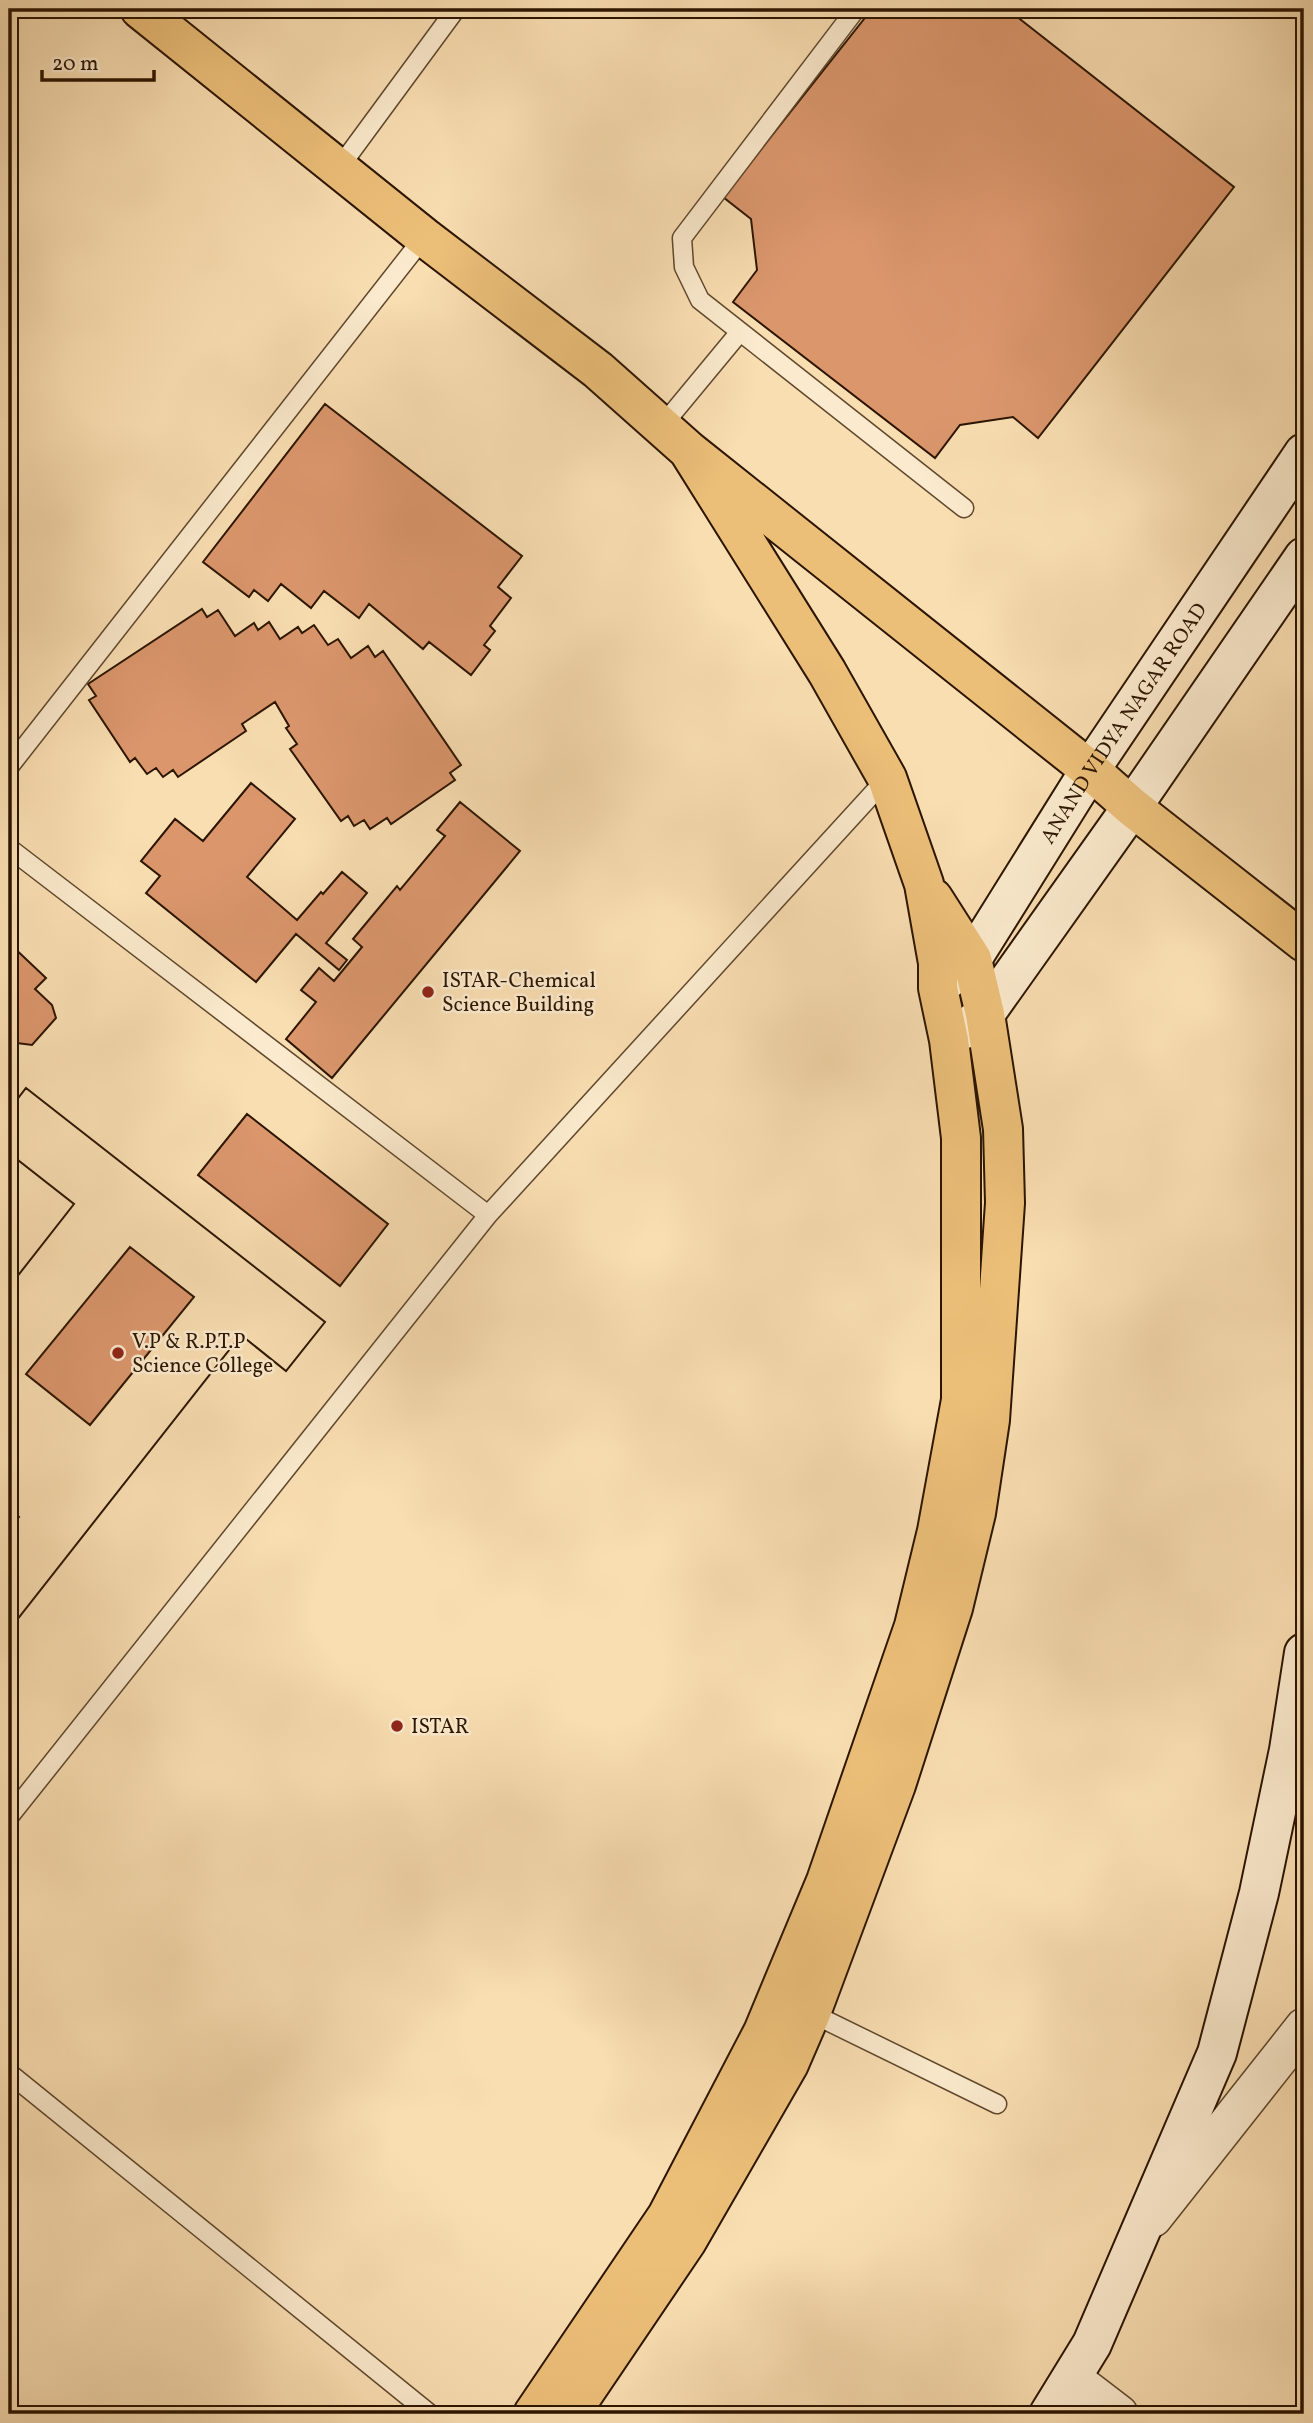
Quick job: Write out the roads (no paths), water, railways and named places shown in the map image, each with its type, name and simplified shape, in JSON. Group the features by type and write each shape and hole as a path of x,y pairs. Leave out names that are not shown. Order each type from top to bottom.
{"main road":[{"path":"140,9 424,236 598,370 675,438 1132,807 1304,942"},
{"path":"533,2414 667,2216 762,2032 826,1881 914,1626 937,1531 961,1401 961,1138 949,1040 937,988 938,962 924,884 887,778 827,672 675,438"},
{"name":"ANAND VIDYA NAGAR ROAD","path":"937,988 972,959 1090,771 1304,453"},
{"path":"949,1040 985,1014 1304,557"},
{"path":"570,2414 687,2241 789,2064 811,2013 896,1785 953,1608 976,1513 990,1420 1005,1203 1003,1129 985,1014 972,959 924,884"},
{"path":"1049,2414 1092,2344 1217,2053 1262,1880 1289,1750 1304,1653"}],"street":[{"path":"1137,2238 1304,2027"},
{"path":"1072,2378 1119,2414"}],"lane":[{"path":"340,168 456,9"},
{"path":"856,9 682,238 684,267 700,300 964,508"},
{"path":"9,768 424,236"},
{"path":"675,438 739,333"},
{"path":"9,1817 488,1214 887,778"},
{"path":"9,848 488,1214"},
{"path":"811,2013 997,2104"},
{"path":"9,2073 430,2414"}],"place":[{"name":"ISTAR-Chemical Science Building","path":"428,992"},
{"name":"V.P & R.P.T.P Science College","path":"118,1353"},
{"name":"ISTAR","path":"397,1726"}]}
